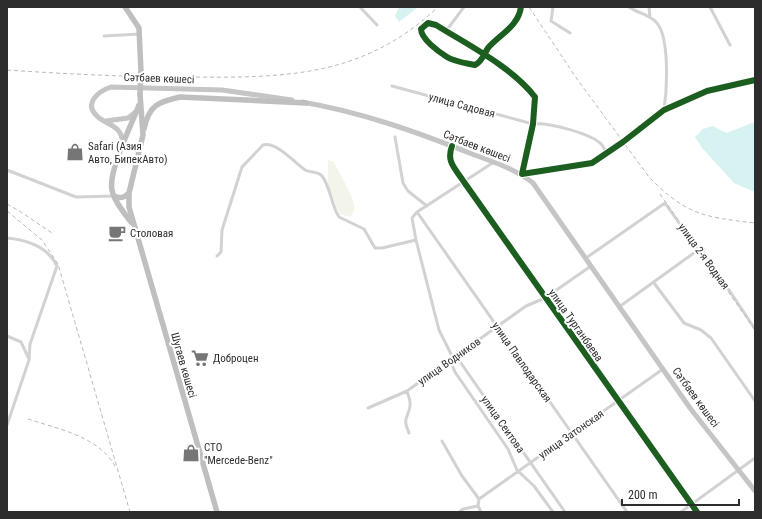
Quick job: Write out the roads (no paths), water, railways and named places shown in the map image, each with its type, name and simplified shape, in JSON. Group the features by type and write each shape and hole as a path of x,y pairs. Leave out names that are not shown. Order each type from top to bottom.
{"highway":[{"name":"Шугаев көшесі","path":"125,7 139,28 140,34 140,101 143,135 128,193 128,207 217,512"},
{"path":"143,135 148,115 156,105 162,101 180,97 306,103"},
{"name":"Шугаев көшесі","path":"128,131 140,101"},
{"path":"128,193 126,197 121,198 114,196 111,184 128,131 137,128 143,135"},
{"name":"Шугаев көшесі","path":"114,196 132,223"}],"main road":[{"name":"Сәтбаев көшесі","path":"122,148 123,138 118,130 93,112 92,102 96,95 101,91 111,88 222,90 306,103 375,118 452,146 522,174 533,183 663,369 755,491"},
{"path":"106,121 128,118 136,111"}],"street":[{"path":"360,7 377,25"},
{"path":"446,31 464,7"},
{"path":"521,7 513,25 488,48 484,55 479,64 475,65 446,57 422,36 421,29 428,23 432,23 446,31 484,55 525,84 535,97 533,124 522,174 592,163 664,110 707,91 755,80"},
{"path":"553,7 551,21 570,33"},
{"path":"629,7 636,12 650,17 660,26 665,48 668,88 664,110"},
{"path":"649,7 650,17"},
{"path":"710,7 730,45"},
{"path":"104,36 140,34"},
{"name":"улица Садовая","path":"392,86 533,124 539,123 575,130 602,144 606,154"},
{"path":"395,137 403,183 408,191 427,206"},
{"path":"217,256 220,252 222,230 242,167 264,145 268,144 275,146 306,170 320,174 325,181 339,217 364,229 375,248 382,248 416,240"},
{"name":"улица Турганбаева","path":"452,146 449,154 450,160 464,182 544,298 697,512"},
{"path":"417,212 494,162"},
{"path":"7,170 76,197 114,196"},
{"name":"улица 2-я Водная","path":"586,258 665,203 698,250 701,248 755,329"},
{"name":"улица Сеитова","path":"417,212 414,215 412,222 439,330 453,358 565,512"},
{"name":"улица Павлодарская","path":"417,212 627,512"},
{"path":"7,425 29,360 30,344 51,281 57,271 55,261 45,249 8,238"},
{"path":"619,307 698,250"},
{"name":"улица Водников","path":"368,408 407,391 526,306 544,298 591,266"},
{"path":"654,283 680,320 701,330 711,338 755,401"},
{"path":"7,336 21,342 29,360"},
{"name":"улица Сеитова","path":"453,358 455,372 508,449 517,470 534,486 553,512"},
{"name":"улица Затонская","path":"479,499 517,470 572,434 663,369"},
{"name":"улица Водников","path":"407,391 411,404 405,418 405,424 409,433"},
{"path":"442,441 462,476 479,499 478,506 481,512"},
{"path":"681,512 755,458"},
{"path":"459,512 466,508 478,506"}],"water":[{"path":"399,7 418,7 399,22 395,16"},
{"path":"755,122 755,192 734,183 703,149 695,137 703,129 713,126 726,133"}],"railway":[{"path":"7,70 164,77 222,77 289,74 320,69 351,61 381,48 410,30 438,7"},
{"path":"529,7 577,79 649,177 662,190 685,207 697,212 722,219 755,223"},
{"path":"660,194 755,330"},
{"path":"7,204 52,233"},
{"path":"7,211 42,240 58,264 130,512"},
{"path":"28,419 64,430 88,441 108,456 115,466"}],"place":[{"name":"Safari (Азия Авто, БипекАвто)","path":"75,152"},
{"name":"Столовая","path":"117,233"},
{"name":"Доброцен","path":"200,358"},
{"name":"СТО \"Mercede-Benz\"","path":"191,453"}]}
